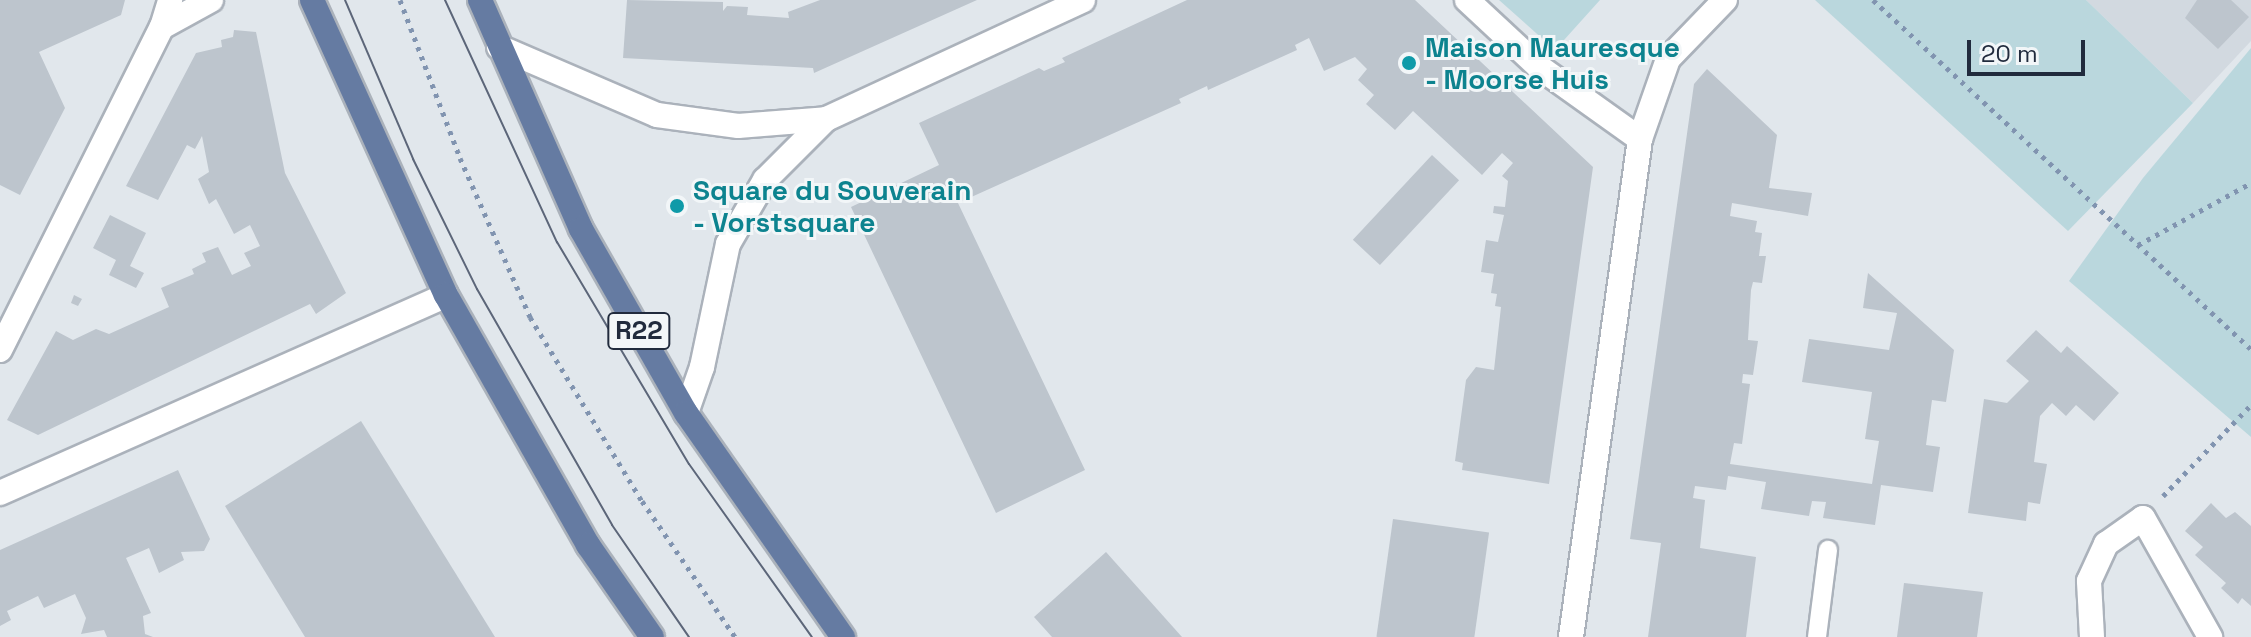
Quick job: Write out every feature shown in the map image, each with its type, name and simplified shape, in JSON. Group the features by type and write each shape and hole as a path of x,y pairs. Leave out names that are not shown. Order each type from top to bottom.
{"main road":[{"path":"312,0 446,295 588,545 652,637"},
{"name":"R22","path":"480,0 581,229 686,413 843,637"}],"street":[{"path":"0,350 162,27 170,0"},
{"path":"162,27 211,0"},
{"path":"686,413 702,367 728,244 765,180 826,119 1083,0"},
{"path":"1467,0 1539,67 1640,139"},
{"path":"1571,637 1640,139 1668,59 1725,0"},
{"path":"499,47 657,115 738,126 826,119"},
{"path":"0,493 446,295"},
{"path":"2092,637 2089,581 2106,544 2143,518 2210,637"}],"lane":[{"path":"1817,637 1828,550"}],"path":[{"path":"400,0 460,158 530,317 642,501 735,637"},
{"path":"1873,0 2251,349"},
{"path":"2138,245 2251,183"},
{"path":"2143,518 2251,405"}],"shaded area":[{"path":"1499,0 1600,0 1555,50"},
{"path":"1815,0 2086,0 2193,103 2068,231"},
{"path":"2086,0 2251,0 2251,41 2193,103"},
{"path":"2251,48 2251,437 2069,281 2143,178"}],"building":[{"path":"0,0 125,0 121,15 39,52 65,108 20,195 0,185"},
{"path":"627,0 723,2 723,11 727,6 748,7 747,15 789,18 788,12 820,0 977,0 814,73 813,68 623,58"},
{"path":"1187,0 1415,0 1593,167 1549,484 1462,470 1463,463 1455,461 1466,380 1476,367 1494,370 1501,307 1495,306 1497,294 1491,293 1494,274 1481,272 1486,240 1498,242 1504,215 1493,213 1494,206 1505,207 1508,181 1502,176 1513,163 1502,153 1482,175 1413,111 1395,130 1366,104 1374,95 1358,80 1367,69 1355,57 1324,71 1309,38 1295,45 1297,50 1208,90 1207,86 1179,99 1181,103 958,203 1085,470 996,513 851,207 939,165 919,123 1039,68 1044,71 1065,62 1062,58"},
{"path":"2197,0 2231,0 2249,17 2218,49 2185,18"},
{"path":"234,30 256,32 285,173 346,293 316,314 310,304 38,435 7,420 56,331 73,340 96,329 109,334 169,307 161,288 194,274 192,269 206,262 202,253 218,247 232,275 251,266 244,253 260,246 250,225 234,234 216,199 209,204 198,179 209,172 202,136 195,149 187,145 158,200 126,186 196,53 222,47 221,40 233,37"},
{"path":"1707,69 1777,135 1769,188 1812,193 1808,216 1732,203 1730,216 1757,221 1755,232 1762,233 1759,256 1766,256 1762,283 1753,282 1751,290 1748,340 1758,341 1753,375 1743,374 1742,383 1750,384 1742,444 1734,443 1730,464 1872,484 1879,441 1865,439 1872,392 1802,382 1809,339 1889,350 1897,313 1863,308 1868,273 1954,350 1946,402 1932,400 1926,445 1940,447 1933,492 1881,485 1875,525 1823,518 1826,502 1812,501 1809,516 1761,509 1766,482 1728,476 1726,490 1695,486 1693,498 1705,500 1700,548 1756,557 1746,637 1648,637 1661,543 1630,539 1694,84"},
{"path":"1432,155 1459,180 1380,265 1353,240"},
{"path":"110,215 146,233 130,266 144,273 136,288 109,275 116,260 93,248"},
{"path":"74,295 82,299 78,306 71,303"},
{"path":"2036,330 2061,353 2067,346 2119,393 2094,421 2076,405 2066,416 2052,403 2040,416 2034,462 2047,464 2040,504 2028,502 2026,521 1968,513 1984,399 2007,403 2029,381 2006,361"},
{"path":"361,421 495,637 305,637 225,506"},
{"path":"178,470 210,539 204,551 181,552 184,560 159,573 149,548 126,558 151,613 143,616 145,634 153,637 107,637 104,630 81,634 86,618 75,594 44,608 38,596 7,611 11,620 0,626 0,550"},
{"path":"2211,503 2226,518 2235,512 2251,526 2251,606 2242,598 2238,604 2221,588 2226,583 2195,555 2203,547 2185,531"},
{"path":"1393,519 1489,532 1474,637 1376,637"},
{"path":"1106,552 1182,637 1052,637 1034,617"},
{"path":"1904,583 1983,592 1977,637 1897,637"}],"tram line":[{"path":"345,0 413,159 477,289 612,525 689,637"},
{"path":"445,0 557,242 689,464 812,637"}],"place":[{"name":"Maison Mauresque - Moorse Huis","path":"1409,63"},
{"name":"Square du Souverain - Vorstsquare","path":"677,206"}]}
